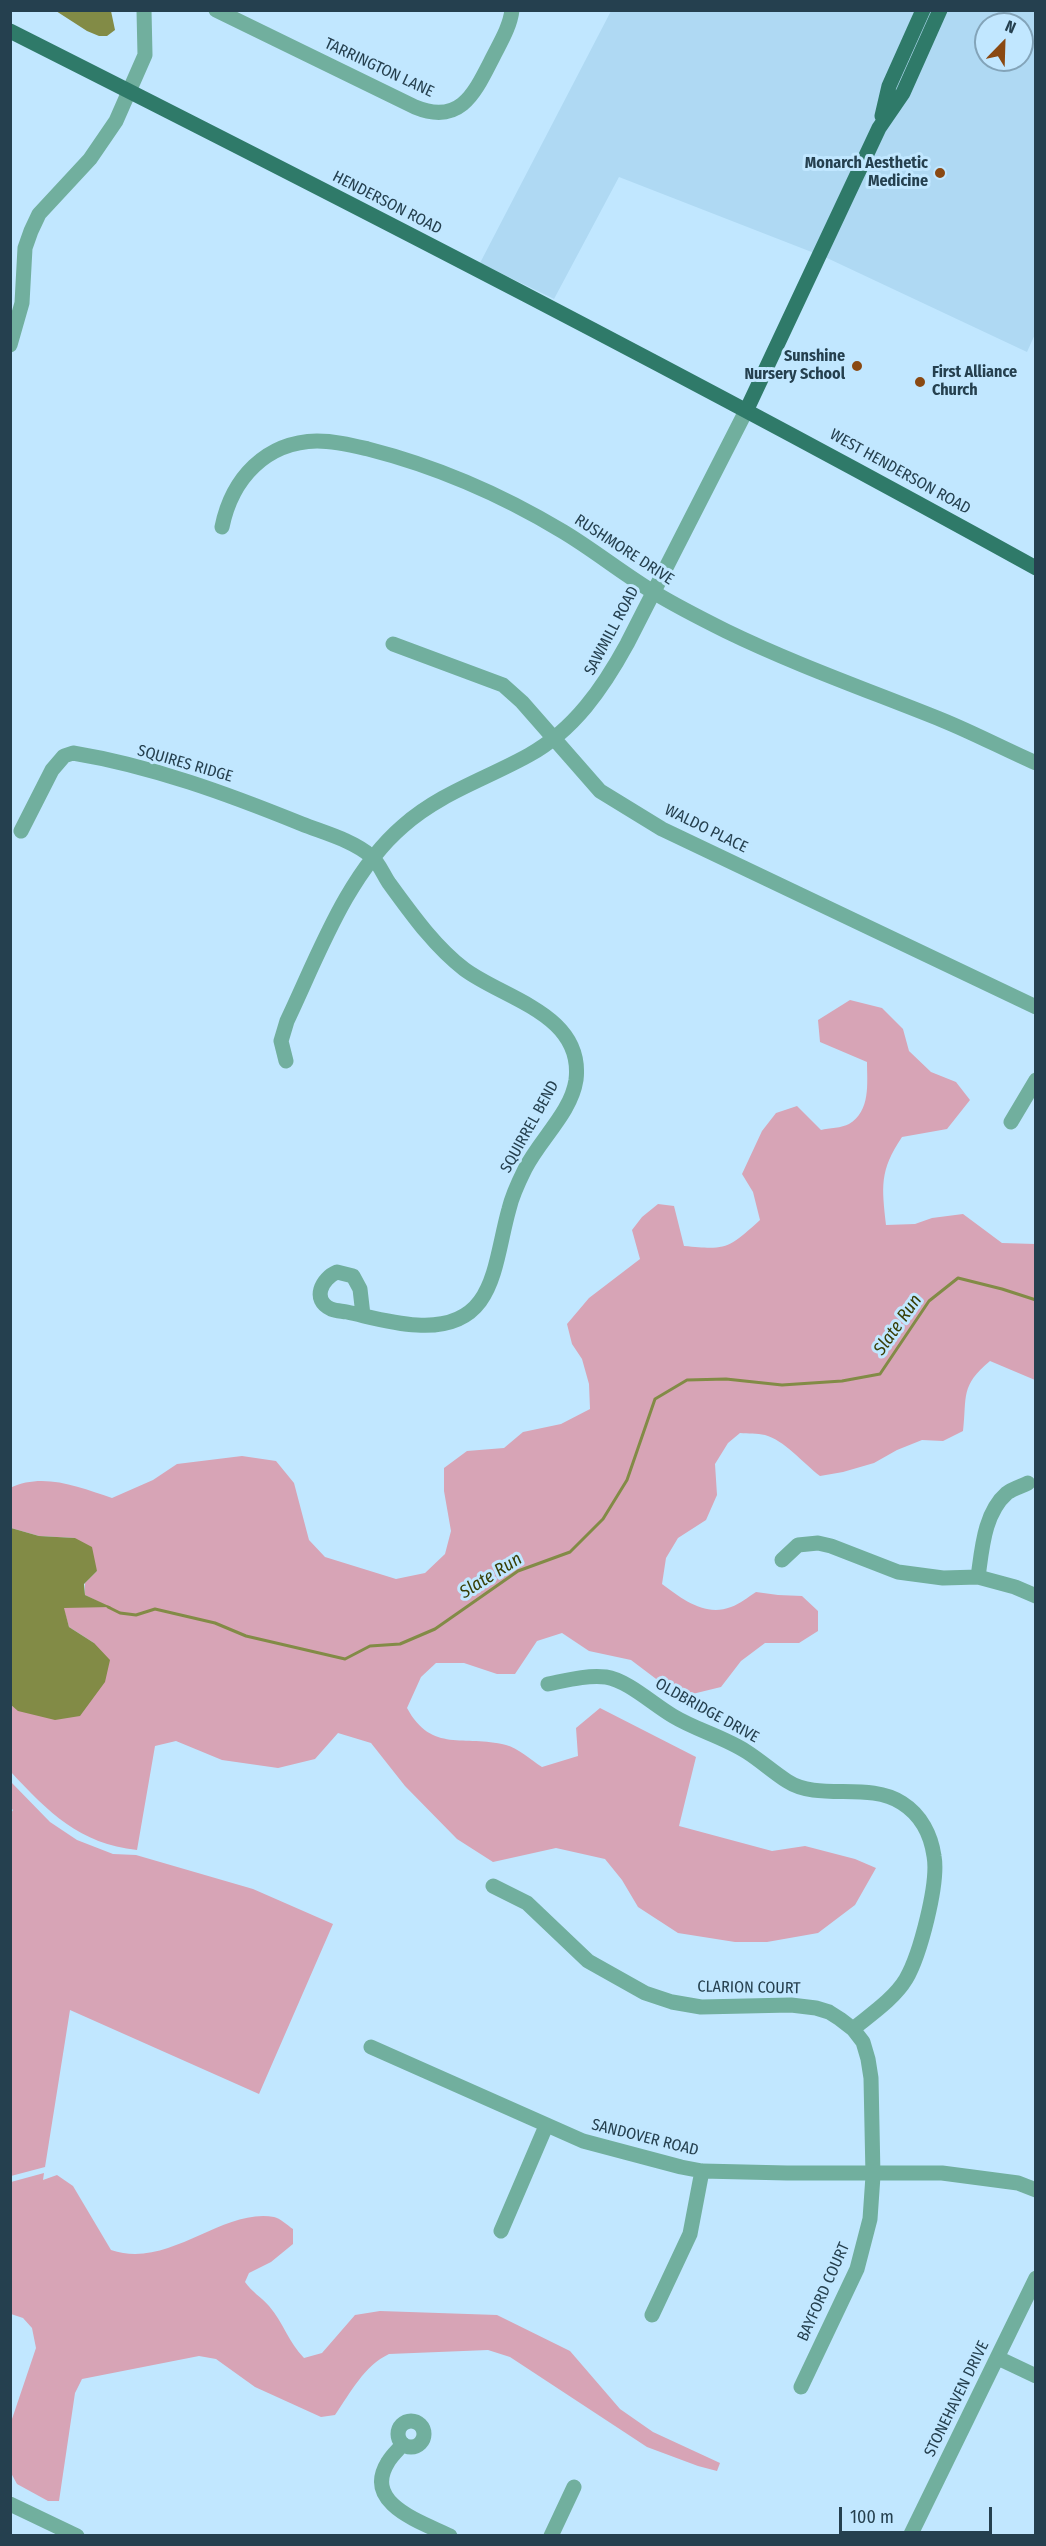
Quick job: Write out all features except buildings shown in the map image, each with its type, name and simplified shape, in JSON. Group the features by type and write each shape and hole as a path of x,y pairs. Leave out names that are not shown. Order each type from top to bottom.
{"main road":[{"name":"SAWMILL ROAD","path":"879,128 889,87 923,10"},
{"name":"SAWMILL ROAD","path":"747,410 879,128 903,93 940,10"},
{"name":"HENDERSON ROAD","path":"10,30 747,410"},
{"name":"WEST HENDERSON ROAD","path":"747,410 1035,568"}],"street":[{"path":"10,345 22,303 25,248 31,231 39,214 104,141 130,91 145,56 144,10"},
{"name":"TARRINGTON LANE","path":"216,10 416,107 437,113 460,106 477,89 506,31 512,10"},
{"name":"SAWMILL ROAD","path":"286,1061 281,1041 287,1021 345,900 373,857 401,827 420,812 448,794 531,754 584,710 610,674 747,410"},
{"name":"RUSHMORE DRIVE","path":"222,527 229,501 241,479 267,454 281,448 306,442 337,442 411,461 514,504 561,531 653,592 727,631 784,657 945,721 1035,763"},
{"name":"WALDO PLACE","path":"393,644 503,685 522,702 600,791 662,829 1035,1007"},
{"name":"SQUIRES RIDGE","path":"21,831 52,770 63,756 74,753 168,776 240,799 350,843 373,857"},
{"name":"SQUIRREL BEND","path":"363,1316 414,1326 432,1326 459,1319 477,1306 493,1279 509,1207 525,1169 565,1107 573,1092 576,1078 573,1051 555,1024 534,1007 482,982 454,961 420,924 373,857"},
{"path":"1011,1122 1035,1080"},
{"path":"978,1577 984,1538 994,1508 1008,1492 1029,1483"},
{"path":"782,1560 798,1545 818,1543 898,1572 943,1578 978,1577 1015,1587 1035,1596"},
{"name":"OLDBRIDGE DRIVE","path":"548,1684 580,1677 609,1677 635,1690 676,1718 746,1751 790,1783 811,1790 880,1793 902,1803 914,1813 925,1826 935,1858 920,1949 905,1980 853,2029"},
{"name":"CLARION COURT","path":"493,1886 527,1903 588,1961 645,1993 672,2002 701,2007 791,2005 816,2008 829,2012 853,2029 863,2042 868,2059 873,2172"},
{"name":"SANDOVER ROAD","path":"371,2047 583,2141 702,2171 942,2173 1018,2183 1035,2190"},
{"path":"501,2231 546,2126"},
{"path":"652,2315 690,2234 702,2171"},
{"name":"BAYFORD COURT","path":"801,2387 857,2269 870,2219 873,2172"},
{"name":"STONEHAVEN DRIVE","path":"910,2535 1035,2278"},
{"path":"998,2358 1035,2376"},
{"path":"403,2444 388,2462 382,2479 385,2497 399,2510 450,2535"},
{"path":"551,2535 574,2487"},
{"path":"10,2504 67,2533"}],"shaded area":[{"path":"56,11 111,11 115,30 107,36 99,36"},
{"path":"611,11 1035,11 1036,332 1027,352 827,258 619,177 554,299 480,263"},
{"path":"850,1000 882,1008 903,1029 909,1051 931,1072 956,1082 970,1100 947,1129 902,1137 889,1160 884,1180 886,1225 915,1224 932,1218 963,1214 1002,1243 1035,1244 1035,1380 990,1361 969,1385 965,1400 963,1431 943,1441 922,1440 874,1463 843,1472 820,1476 786,1447 765,1435 740,1433 728,1443 715,1464 717,1495 706,1520 678,1538 666,1558 662,1584 694,1605 712,1610 734,1606 756,1592 802,1596 818,1611 818,1631 799,1643 765,1643 741,1661 721,1687 680,1697 631,1660 589,1651 562,1633 537,1641 515,1674 497,1674 464,1663 436,1663 421,1677 407,1708 427,1732 438,1737 506,1745 520,1751 542,1767 578,1756 576,1728 600,1708 696,1757 679,1826 772,1851 805,1846 855,1859 876,1868 855,1905 818,1933 767,1942 735,1942 678,1933 638,1907 622,1880 605,1859 556,1848 493,1862 457,1839 405,1786 371,1743 338,1733 315,1759 278,1768 222,1760 176,1741 155,1746 137,1850 98,1841 66,1824 11,1772 11,1705 15,1708 94,1643 69,1627 63,1607 109,1607 85,1595 85,1583 97,1571 75,1538 39,1536 11,1528 10,1488 23,1483 48,1481 74,1486 112,1498 153,1480 177,1464 242,1456 276,1461 294,1483 309,1540 325,1557 396,1579 425,1573 445,1554 451,1531 444,1491 444,1468 467,1451 504,1448 523,1432 561,1424 590,1409 589,1384 582,1359 572,1344 567,1324 589,1298 640,1259 632,1230 642,1217 658,1204 674,1206 684,1246 710,1248 733,1242 760,1220 753,1192 742,1174 762,1131 776,1113 797,1106 821,1130 849,1124 861,1112 866,1096 867,1062 820,1042 818,1020"},
{"path":"11,1528 39,1536 75,1538 92,1547 97,1571 84,1584 85,1595 111,1607 64,1608 69,1627 94,1643 110,1660 105,1682 80,1716 55,1720 18,1711 11,1705"},
{"path":"11,1782 50,1822 77,1840 113,1854 136,1855 253,1889 333,1924 259,2094 70,2010 45,2167 11,2176 10,1815 13,1810 11,1808"},
{"path":"44,2173 43,2180 57,2175 73,2186 111,2250 132,2254 153,2252 174,2246 234,2221 254,2217 279,2219 293,2229 293,2244 271,2262 249,2273 245,2282 274,2312 294,2346 304,2358 322,2353 355,2315 380,2311 497,2315 570,2351 620,2409 653,2432 720,2463 717,2471 647,2447 510,2357 488,2350 389,2354 372,2365 335,2415 321,2417 255,2387 216,2359 199,2356 82,2379 75,2393 59,2501 48,2501 17,2484 11,2473 12,2419 36,2348 32,2328 23,2318 11,2314 11,2182"}],"waterway":[{"name":"Slate Run","path":"108,1607 120,1613 136,1615 155,1609 215,1623 246,1636 345,1659 370,1646 400,1644 435,1629 518,1571 570,1552 603,1519 627,1480 655,1399 687,1380 726,1379 782,1385 842,1381 880,1374 929,1301 958,1278 1036,1300"}],"place":[{"name":"Monarch Aesthetic Medicine","path":"940,173"},
{"name":"Sunshine Nursery School","path":"857,366"},
{"name":"First Alliance Church","path":"920,382"}]}
